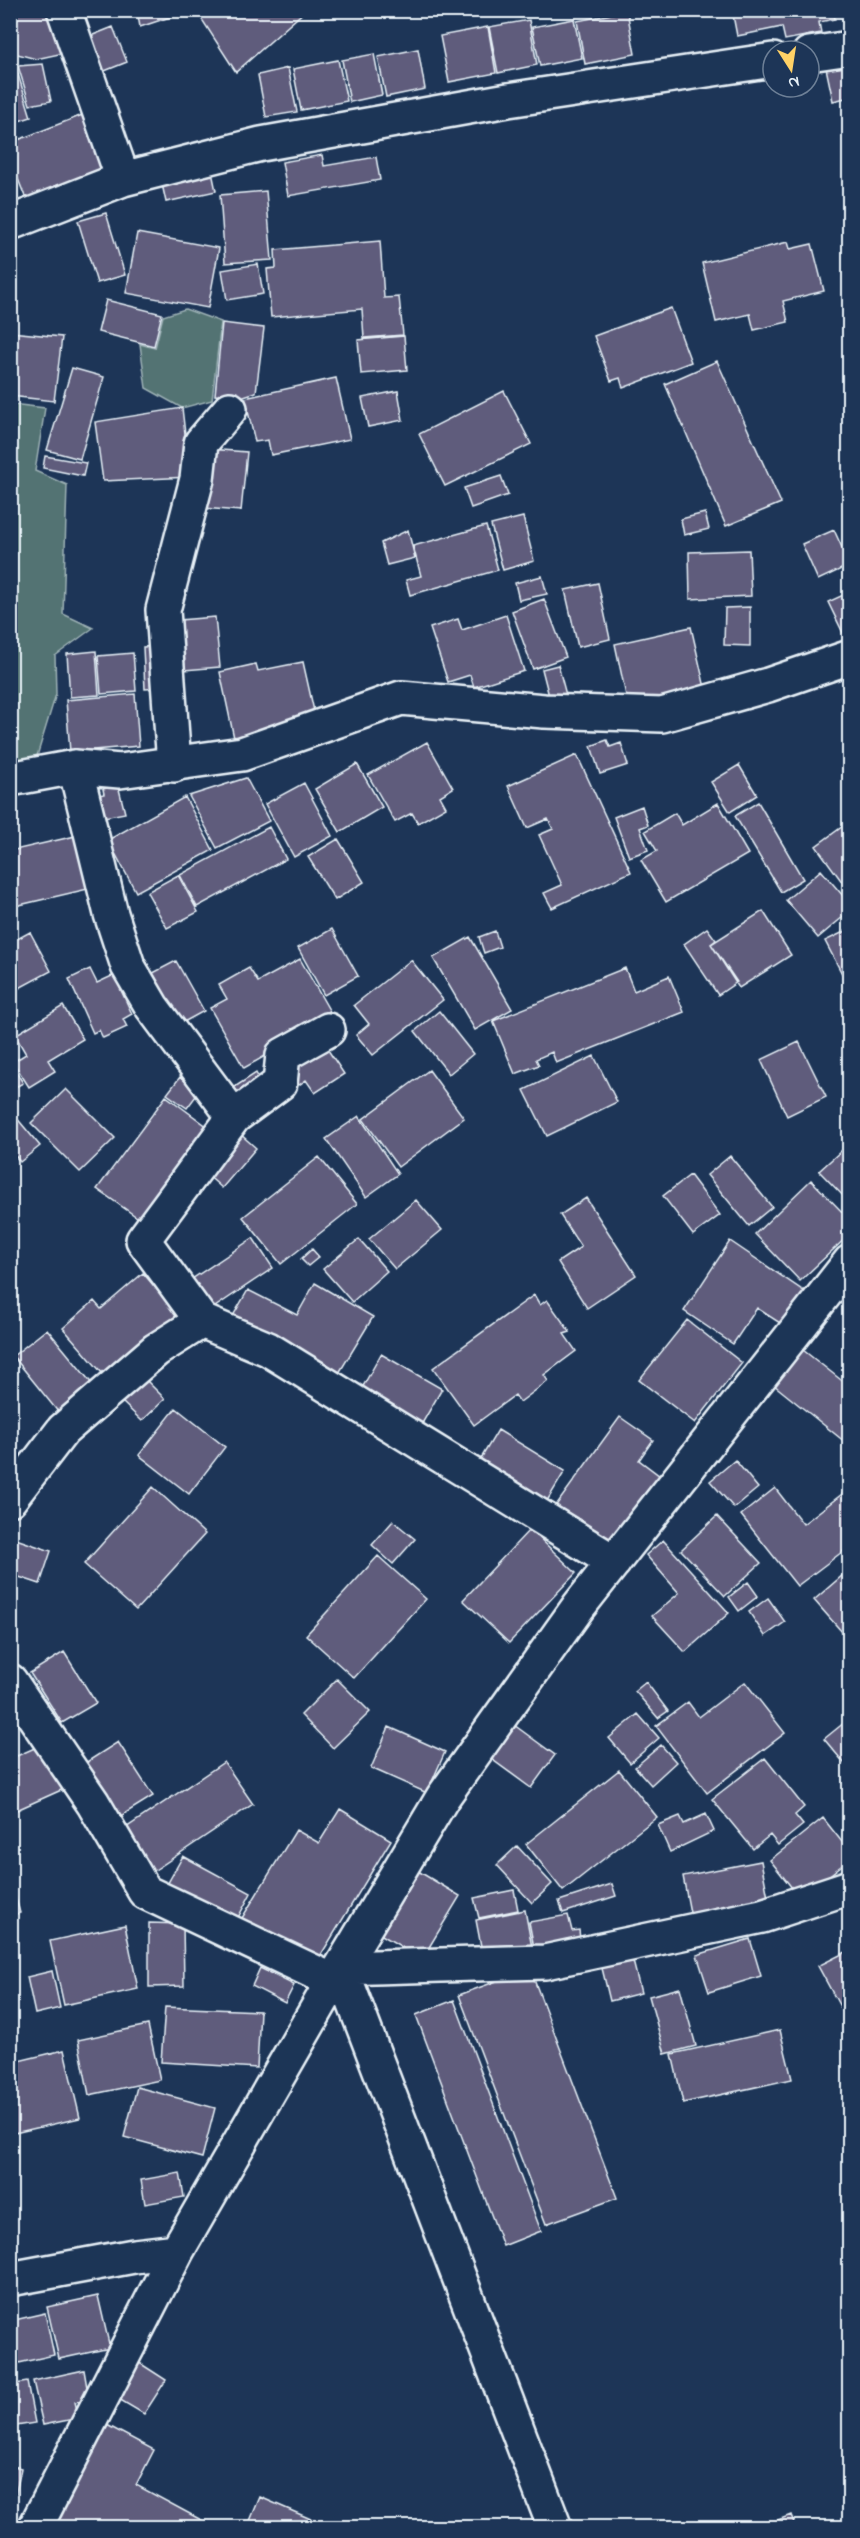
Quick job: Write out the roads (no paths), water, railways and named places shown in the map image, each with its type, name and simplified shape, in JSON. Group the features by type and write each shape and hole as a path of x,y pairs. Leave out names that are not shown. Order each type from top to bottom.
{"street":[{"path":"64,10 123,179"},
{"path":"821,52 849,48"},
{"path":"10,223 123,179 261,144 508,100 761,62"},
{"path":"174,765 163,610 197,479 201,443 230,409"},
{"path":"10,779 75,767 120,771 242,754 400,698 544,711 662,716 768,685 849,657"},
{"path":"75,767 111,914 128,966 152,1007 234,1117"},
{"path":"328,1030 283,1055 280,1083 234,1117 143,1240 202,1321 268,1349 614,1562"},
{"path":"36,2528 177,2251 337,1974 443,1797 579,1606 849,1262"},
{"path":"10,1499 63,1430 156,1350 202,1321"},
{"path":"10,1681 93,1803 145,1892 337,1974 545,1962 762,1916 849,1887"},
{"path":"337,1974 555,2528"},
{"path":"10,2279 134,2256 177,2251"}]}
